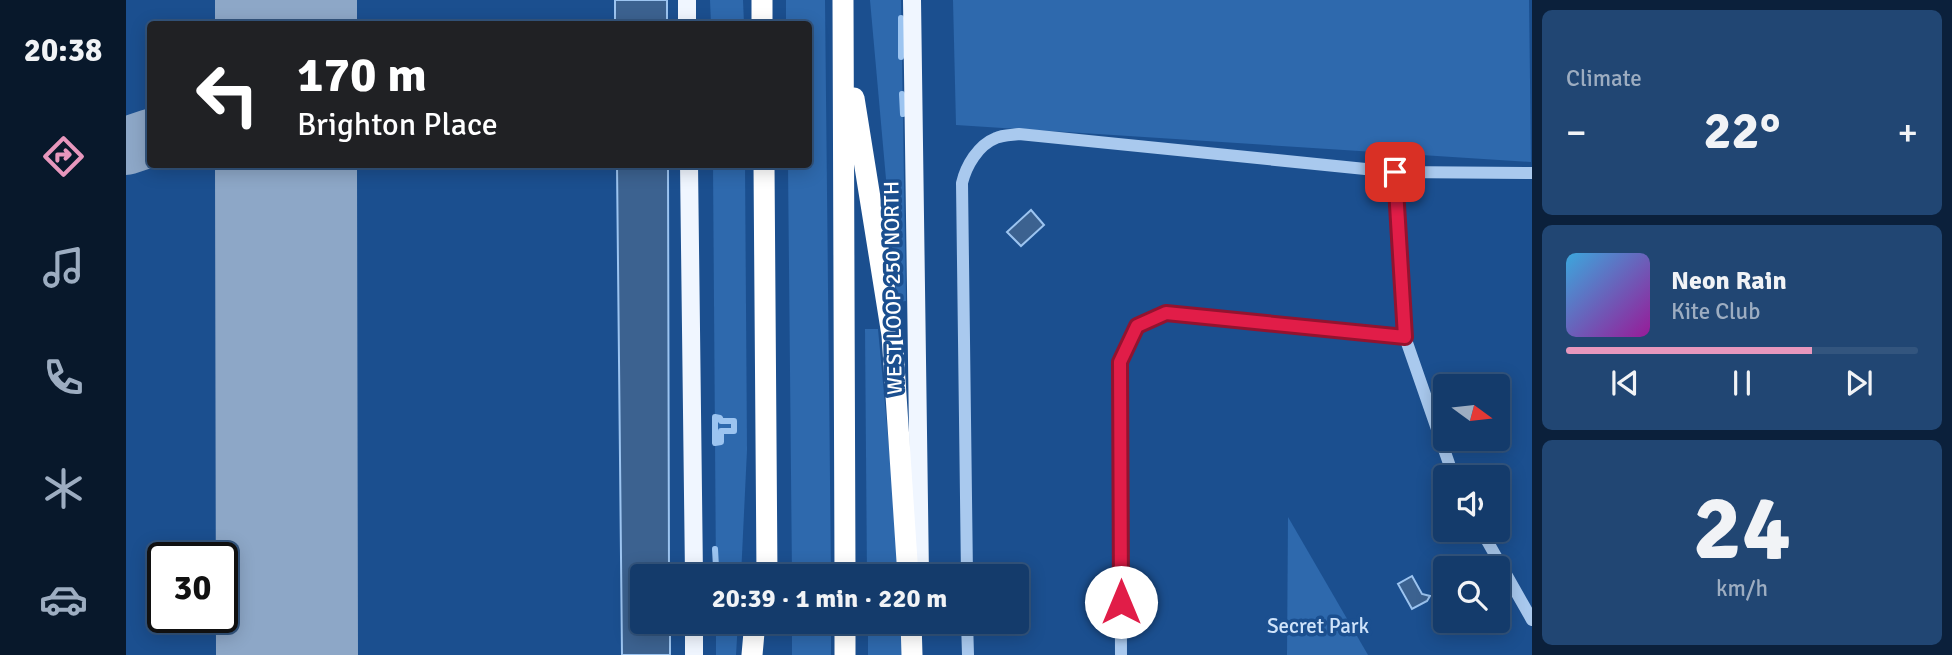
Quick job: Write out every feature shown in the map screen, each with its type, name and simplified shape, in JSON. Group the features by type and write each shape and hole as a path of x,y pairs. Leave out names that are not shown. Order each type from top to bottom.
{"highway":[{"path":"762,0 762,21"},
{"path":"843,0 845,564"},
{"path":"844,29 892,335 907,564"},
{"path":"764,168 766,564"},
{"path":"759,564 765,435"},
{"path":"752,655 754,634"},
{"path":"767,634 767,655"},
{"path":"845,634 845,655"},
{"path":"911,634 912,655"}],"main road":[{"path":"687,0 687,21"},
{"name":"WEST LOOP 250 NORTH","path":"912,0 920,564"},
{"path":"689,168 694,564"},
{"path":"694,634 694,655"},
{"path":"921,634 921,655"}],"street":[{"path":"967,564 962,183 965,171 975,154 995,138 1019,134 1395,172 1532,173"},
{"path":"1395,172 1405,337 1449,465"},
{"path":"1121,655 1120,362 1137,326 1166,313 1405,337"},
{"path":"1488,542 1532,620"},
{"path":"967,634 968,655"}],"green space":[{"path":"710,0 743,0 744,21 711,21"},
{"path":"786,0 825,0 831,564 792,564 788,168 812,168 812,21 786,21"},
{"path":"870,0 901,0 906,301 897,302"},
{"path":"953,0 1529,0 1531,162 956,125"},
{"path":"713,168 745,168 747,450 742,564 716,564"},
{"path":"865,329 878,329 900,564 867,564"},
{"name":"Secret Park","path":"1288,517 1368,655 1287,655"},
{"path":"716,634 737,634 736,655 716,655"},
{"path":"792,634 831,634 831,655 792,655"},
{"path":"868,634 904,634 905,655 868,655"}],"shaded area":[{"path":"615,0 667,0 667,21 615,21"},
{"path":"617,168 668,168 669,564 630,564 630,634 670,634 670,655 622,655"},
{"path":"1031,210 1044,225 1021,246 1007,232"},
{"path":"1412,576 1422,594 1430,596 1427,601 1412,609 1398,584"}],"waterway":[{"path":"901,18 901,57"},
{"path":"902,94 903,114"},
{"path":"715,417 721,421 734,421 734,431 721,431 721,442 715,443 715,417"},
{"path":"715,549 716,564"}],"taxiway":[{"path":"275,0 284,21"},
{"path":"126,146 147,139"},
{"path":"277,168 286,180"}],"runway":[{"path":"286,0 286,21"},
{"path":"286,168 287,655"}],"route":[{"path":"1121,602 1120,362 1137,326 1166,313 1405,337 1395,172"}]}
